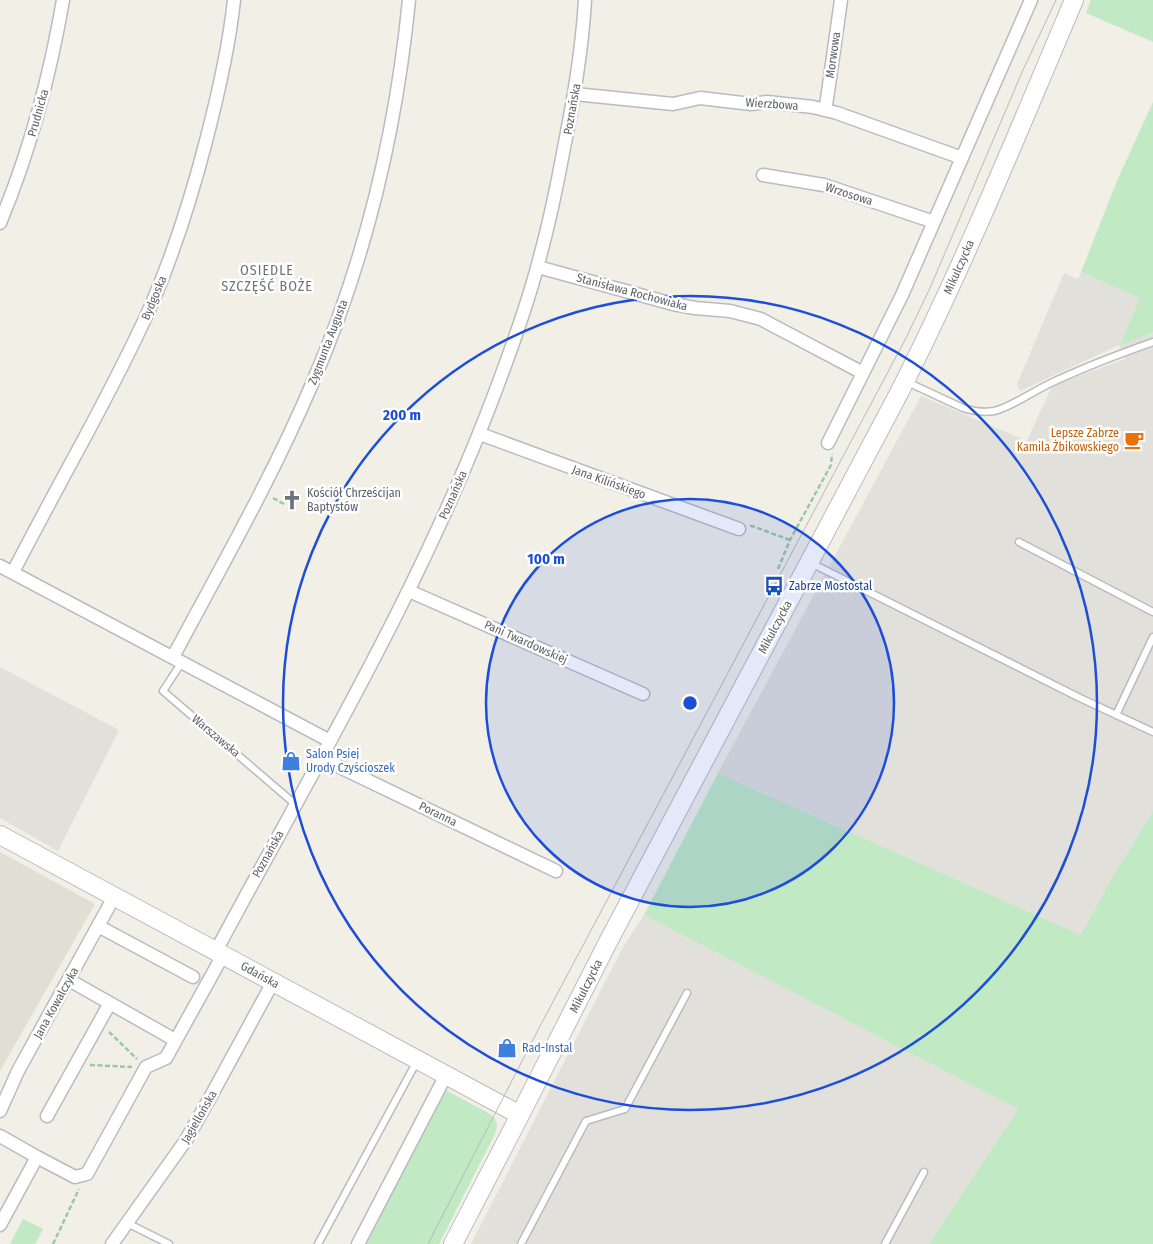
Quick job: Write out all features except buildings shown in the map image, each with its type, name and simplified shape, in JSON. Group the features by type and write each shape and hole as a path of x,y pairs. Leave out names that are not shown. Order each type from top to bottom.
{"main road":[{"name":"Mikulczycka","path":"453,1244 608,942 905,381 948,293 1074,0"},
{"name":"Gdańska","path":"0,835 520,1115"}],"street":[{"name":"Prudnicka","path":"0,223 24,161 36,122 56,42 63,0"},
{"name":"Bydgoska","path":"13,572 112,387 146,317 165,272 180,231 210,126 226,54 234,0"},
{"name":"Zygmunta Augusta","path":"177,660 265,486 313,383 342,309 356,268 378,189 401,67 409,0"},
{"name":"Poznańska","path":"146,1068 166,1058 295,804 409,590 480,434 513,344 538,267 561,167 575,94 585,0"},
{"name":"Morwowa","path":"825,110 841,0"},
{"path":"828,443 902,295 1031,0"},
{"name":"Wierzbowa","path":"575,94 673,104 700,98 751,104 767,102 813,107 962,158"},
{"name":"Wrzosowa","path":"762,175 824,185 934,222"},
{"name":"Stanisława Rochowiaka","path":"538,267 673,304 730,311 753,317 863,373"},
{"name":"Jana Kilińskiego","path":"480,434 739,529"},
{"path":"0,566 330,741"},
{"name":"Pani Twardowskiej","path":"409,590 643,694"},
{"name":"Poranna","path":"321,758 556,871"},
{"name":"Jana Kowalczyka","path":"0,1111 18,1071 114,897"},
{"path":"98,926 194,977"},
{"path":"69,980 175,1040"},
{"name":"Jagiellońska","path":"112,1244 186,1140 273,982"},
{"path":"47,1116 110,1003"},
{"path":"0,1136 75,1177 86,1174 146,1068"},
{"path":"358,1244 446,1074"},
{"path":"0,1225 38,1157"}],"lane":[{"path":"905,381 963,408 983,412 993,411 1082,369 1153,342"},
{"path":"1018,542 1153,612"},
{"path":"810,562 1153,732"},
{"path":"1116,715 1153,637"},
{"name":"Warszawska","path":"177,660 163,691 295,804"},
{"path":"521,1244 586,1121 625,1109 686,993"},
{"path":"318,1244 417,1060"},
{"path":"885,1244 924,1172"},
{"path":"127,1223 169,1244"}],"path":[{"path":"778,569 790,540 831,465 833,445 828,443"},
{"path":"269,496 284,504"},
{"path":"739,529 752,526 790,540"},
{"path":"99,1023 146,1068"},
{"path":"76,1064 146,1068"},
{"path":"53,1244 86,1174"}],"shaded area":[{"path":"1081,272 1141,298 1120,344 1153,332 1153,811 1110,881 1081,935 718,773 921,396 1027,441 1052,386 1125,359 1119,345 1020,391 1017,384 1064,273 1078,279"},
{"path":"0,667 119,730 58,851 0,818"},
{"path":"0,852 95,904 0,1071"},
{"path":"644,915 1018,1109 929,1244 471,1244 623,947"}],"green space":[{"path":"1091,0 1153,0 1153,42 1086,13"},
{"path":"1153,102 1153,332 1120,345 1140,298 1081,272 1119,176"},
{"path":"718,773 1081,935 1110,881 1153,811 1153,1244 929,1244 1018,1109 644,915"},
{"path":"440,1087 490,1114 495,1119 497,1125 495,1134 439,1244 359,1244"},
{"path":"23,1219 43,1229 35,1244 10,1244"}],"tram line":[{"path":"428,1244 538,1030 906,338 930,288 1023,70 1056,0"}],"place":[{"name":"Lepsze Zabrze Kamila Żbikowskiego","path":"1134,440"},
{"name":"Kościół Chrześcijan Baptystów","path":"292,500"},
{"name":"Zabrze Mostostal","path":"774,586"},
{"name":"Salon Psiej Urody Czyścioszek","path":"291,761"},
{"name":"Rad-Instal","path":"507,1048"}],"district":[{"name":"OSIEDLE SZCZĘŚĆ BOŻE","path":"267,278"}]}
